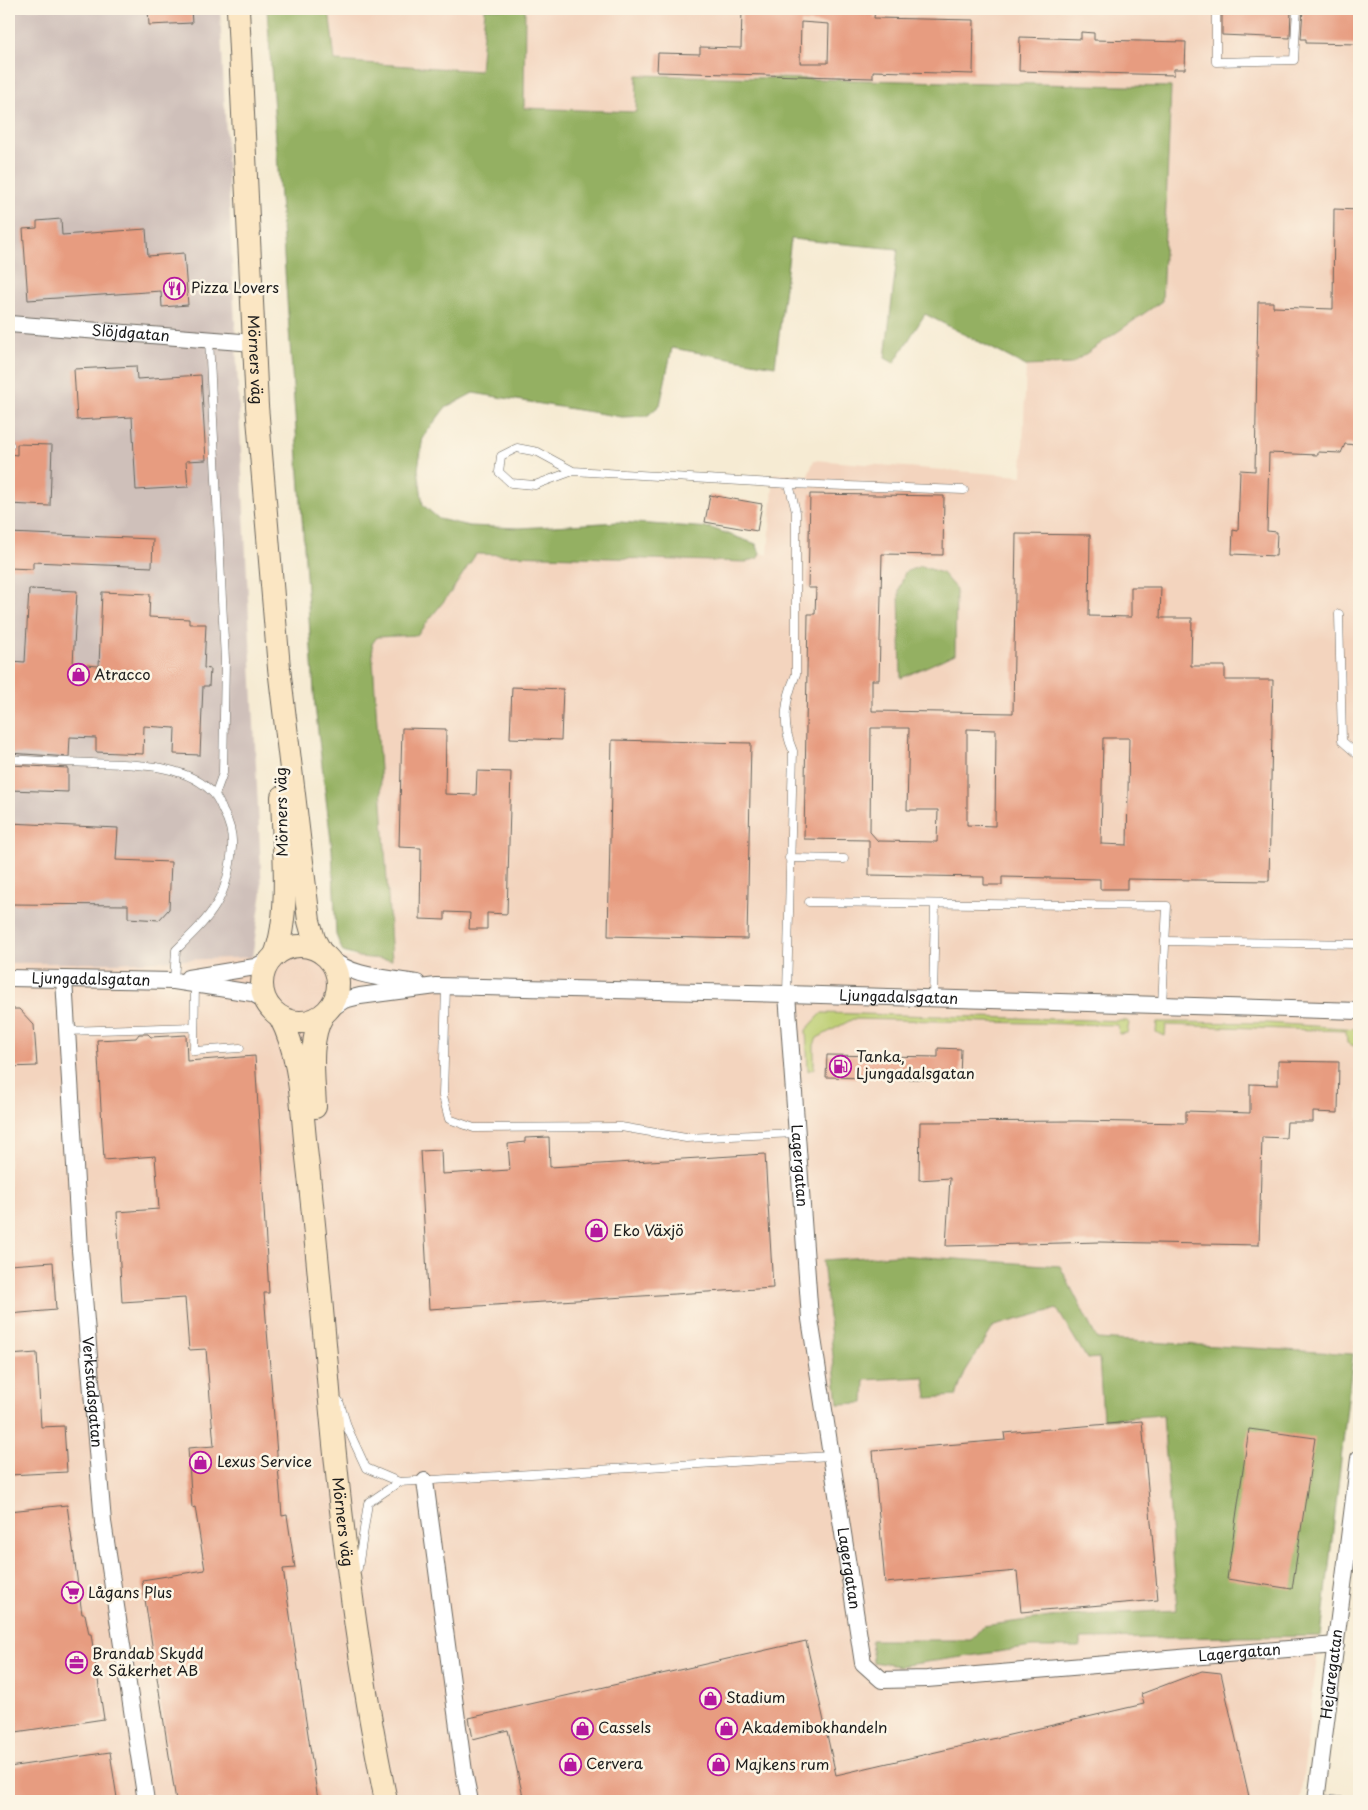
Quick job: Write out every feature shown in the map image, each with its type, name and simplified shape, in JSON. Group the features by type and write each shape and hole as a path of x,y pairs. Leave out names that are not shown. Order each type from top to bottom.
{"main road":[{"name":"Mörners väg","path":"237,13 254,342 279,668 309,921 314,939 323,954"},
{"name":"Mörners väg","path":"274,956 282,927 284,895 279,668"},
{"path":"297,946 323,954 336,971 339,984 335,1000 326,1012 302,1023 280,1017 265,1000 262,986 265,969 274,956 284,949 297,946"},
{"name":"Mörners väg","path":"316,1240 314,1053 316,1035 326,1012"},
{"name":"Mörners väg","path":"280,1017 289,1034 299,1079 316,1240 334,1453 360,1654 386,1801"}],"street":[{"name":"Slöjdgatan","path":"9,324 254,342"},
{"name":"Ljungadalsgatan","path":"323,954 342,968 360,974 441,986 1359,1011"},
{"name":"Ljungadalsgatan","path":"9,978 174,980 255,968 274,956"},
{"name":"Verkstadsgatan","path":"64,979 85,1319 103,1522 146,1801"},
{"name":"Ljungadalsgatan","path":"174,980 252,993 265,1000"},
{"name":"Ljungadalsgatan","path":"326,1012 344,1000 360,996 441,986"},
{"name":"Lagergatan","path":"787,994 810,1319 863,1663 882,1680 927,1679 1336,1645"},
{"name":"Hejaregatan","path":"1317,1800 1359,1458"},
{"path":"425,1481 464,1772 470,1801"}],"lane":[{"path":"1216,9 1216,62 1294,60 1297,9"},
{"path":"209,339 225,660 223,774 215,794"},
{"path":"573,471 538,452 516,448 501,456 499,472 511,483 535,485 573,471 789,484 964,490"},
{"path":"787,994 793,751 786,736 787,697 796,674 796,512 789,484"},
{"path":"1339,614 1342,741 1359,756"},
{"path":"9,759 148,766 174,771 197,781 215,794 227,817 233,841 230,874 220,899 204,922 176,950 174,980"},
{"path":"789,858 844,859"},
{"path":"808,902 1167,906 1162,1005"},
{"path":"933,999 935,904"},
{"path":"1166,941 1359,944"},
{"path":"195,984 194,1050 240,1048"},
{"path":"441,986 443,1096 448,1119 474,1128 621,1127 686,1138 797,1133"},
{"path":"67,1031 194,1027"},
{"path":"326,1357 348,1428 366,1468 399,1482 830,1456"},
{"path":"360,1654 358,1564 368,1503 399,1482"},
{"path":"1317,1800 1341,1801"}],"shaded area":[{"path":"9,9 220,9 262,892 252,957 112,963 9,963"},
{"path":"329,9 485,9 480,71 335,61"},
{"path":"525,9 1359,9 1359,1302 1300,1801 9,1801 9,962 252,957 359,957 391,960 372,644 377,637 417,635 451,592 476,554 746,562 758,558 760,553 768,555 774,474 808,476 814,460 1022,476 1026,366 1071,364 1171,87 637,76 637,112 524,108"}],"green space":[{"path":"267,9 329,9 335,61 480,71 485,9 525,9 524,108 636,112 637,75 1171,87 1162,301 1071,364 1026,366 925,314 894,363 885,358 898,249 791,239 775,366 672,348 660,405 647,416 622,417 473,393 445,408 423,437 418,469 423,505 439,519 469,526 520,528 619,522 711,528 756,544 760,553 758,558 746,562 476,554 451,592 417,635 377,637 372,644 392,960 359,957 343,952 336,935 332,849 315,706"},
{"path":"921,566 942,573 956,589 955,654 901,678 899,590 905,572"},
{"path":"822,1013 1127,1021 1129,1023 1127,1033 1119,1034 1118,1025 853,1019 817,1038 814,1045 814,1068 808,1071 806,1030"},
{"path":"1157,1022 1267,1023 1359,1029 1359,1048 1347,1043 1346,1031 1166,1025 1165,1036 1156,1032"},
{"path":"896,1255 1060,1266 1097,1339 1353,1354 1321,1636 1080,1639 1080,1647 1032,1647 899,1666 873,1662 871,1640 971,1640 983,1626 1050,1617 1177,1610 1163,1415 1103,1419 1099,1358 1087,1359 1057,1309 994,1326 965,1372 956,1396 927,1398 924,1377 865,1380 864,1403 838,1404 823,1260"}],"building":[{"path":"148,9 191,9 192,23 149,25"},
{"path":"742,9 875,9 874,18 974,20 973,74 873,71 873,78 657,72 658,53 700,54 700,47 741,48","holes":["801,22 829,24 828,63 800,63"]},
{"path":"1222,9 1291,9 1290,38 1222,35"},
{"path":"1303,9 1359,9 1359,44 1306,43 1306,39 1301,39"},
{"path":"1081,32 1094,33 1094,40 1186,42 1185,69 1174,69 1174,75 1019,71 1020,37 1081,39"},
{"path":"1334,209 1359,210 1359,445 1345,444 1341,453 1318,452 1318,455 1269,453 1267,531 1277,532 1276,556 1232,554 1233,530 1238,531 1240,470 1255,471 1258,302 1273,302 1273,307 1333,309"},
{"path":"61,219 62,235 146,229 148,256 184,253 188,305 162,307 161,291 28,300 23,229 37,228 37,221"},
{"path":"136,366 137,379 201,375 206,460 186,461 188,487 136,490 132,417 77,420 74,369"},
{"path":"17,444 52,445 50,506 9,504 9,454 17,455"},
{"path":"810,494 944,496 943,555 882,554 879,680 872,680 872,711 1013,713 1016,534 1090,535 1089,616 1131,617 1131,587 1161,587 1160,618 1192,618 1191,666 1225,666 1225,680 1273,680 1269,881 1127,879 1127,889 1100,889 1100,879 1002,877 1002,885 984,885 984,877 869,875 869,840 804,839 808,614 815,614 816,588 808,588","holes":["871,728 909,728 907,810 938,810 937,842 878,841 870,832","967,729 996,730 995,826 967,825","1103,738 1129,738 1127,845 1101,844"]},
{"path":"710,495 762,504 757,531 705,522"},
{"path":"9,533 153,539 152,567 33,562 33,569 9,568"},
{"name":"Atracco","path":"29,589 77,591 73,664 99,666 102,592 150,594 149,617 189,619 189,624 206,624 204,668 210,669 209,686 203,686 200,755 174,754 175,728 144,726 143,754 96,752 96,738 70,737 69,757 9,753 9,661 25,662"},
{"path":"512,687 563,689 561,740 510,738"},
{"path":"402,728 446,729 445,794 476,795 477,771 511,772 507,914 487,913 487,929 469,929 470,913 445,912 445,920 420,919 421,848 399,847"},
{"path":"612,740 751,743 747,939 608,936"},
{"path":"9,765 68,768 68,792 9,790"},
{"path":"9,823 118,828 116,860 171,862 169,909 159,920 128,918 128,905 9,904"},
{"path":"9,1009 19,1009 34,1025 37,1066 9,1067"},
{"path":"139,1034 148,1034 151,1037 186,1035 187,1061 255,1056 269,1293 264,1293 282,1516 287,1515 295,1568 283,1569 318,1800 176,1801 142,1580 205,1570 195,1507 192,1508 188,1448 214,1446 206,1349 189,1350 185,1298 122,1302 117,1212 159,1209 155,1156 104,1160 97,1040 136,1038"},
{"path":"938,1048 961,1049 960,1080 826,1077 827,1055 938,1057"},
{"path":"1278,1061 1339,1062 1338,1113 1313,1112 1313,1122 1287,1122 1286,1138 1262,1137 1259,1245 1100,1242 946,1246 950,1178 919,1180 920,1122 1078,1121 1186,1123 1186,1111 1250,1113 1250,1084 1278,1085"},
{"name":"Eko Växjö","path":"549,1137 550,1167 765,1154 773,1288 429,1309 420,1151 441,1150 442,1174 510,1170 508,1144 525,1142 525,1138"},
{"path":"53,1262 56,1310 9,1314 9,1265"},
{"path":"37,1353 41,1427 64,1426 67,1472 9,1475 9,1355"},
{"path":"1142,1421 1158,1600 1021,1612 1017,1571 885,1583 873,1451 1005,1440 1004,1433"},
{"path":"1249,1429 1315,1438 1292,1589 1227,1579"},
{"path":"67,1505 82,1614 85,1614 89,1634 91,1634 104,1719 9,1733 9,1511"},
{"path":"806,1641 836,1775 1144,1704 1141,1694 1202,1671 1221,1673 1250,1801 524,1801 508,1730 473,1739 469,1718"},
{"path":"110,1752 117,1798 92,1801 9,1801 9,1767"}],"place":[{"name":"Pizza Lovers","path":"175,288"},
{"name":"Atracco","path":"78,675"},
{"name":"Tanka, Ljungadalsgatan","path":"840,1066"},
{"name":"Eko Växjö","path":"597,1231"},
{"name":"Lexus Service","path":"201,1462"},
{"name":"Lågans Plus","path":"72,1593"},
{"name":"Brandab Skydd & Säkerhet AB","path":"76,1663"},
{"name":"Stadium","path":"710,1698"},
{"name":"Cassels","path":"582,1728"},
{"name":"Akademibokhandeln","path":"726,1728"},
{"name":"Cervera","path":"570,1764"},
{"name":"Majkens rum","path":"719,1765"}]}
